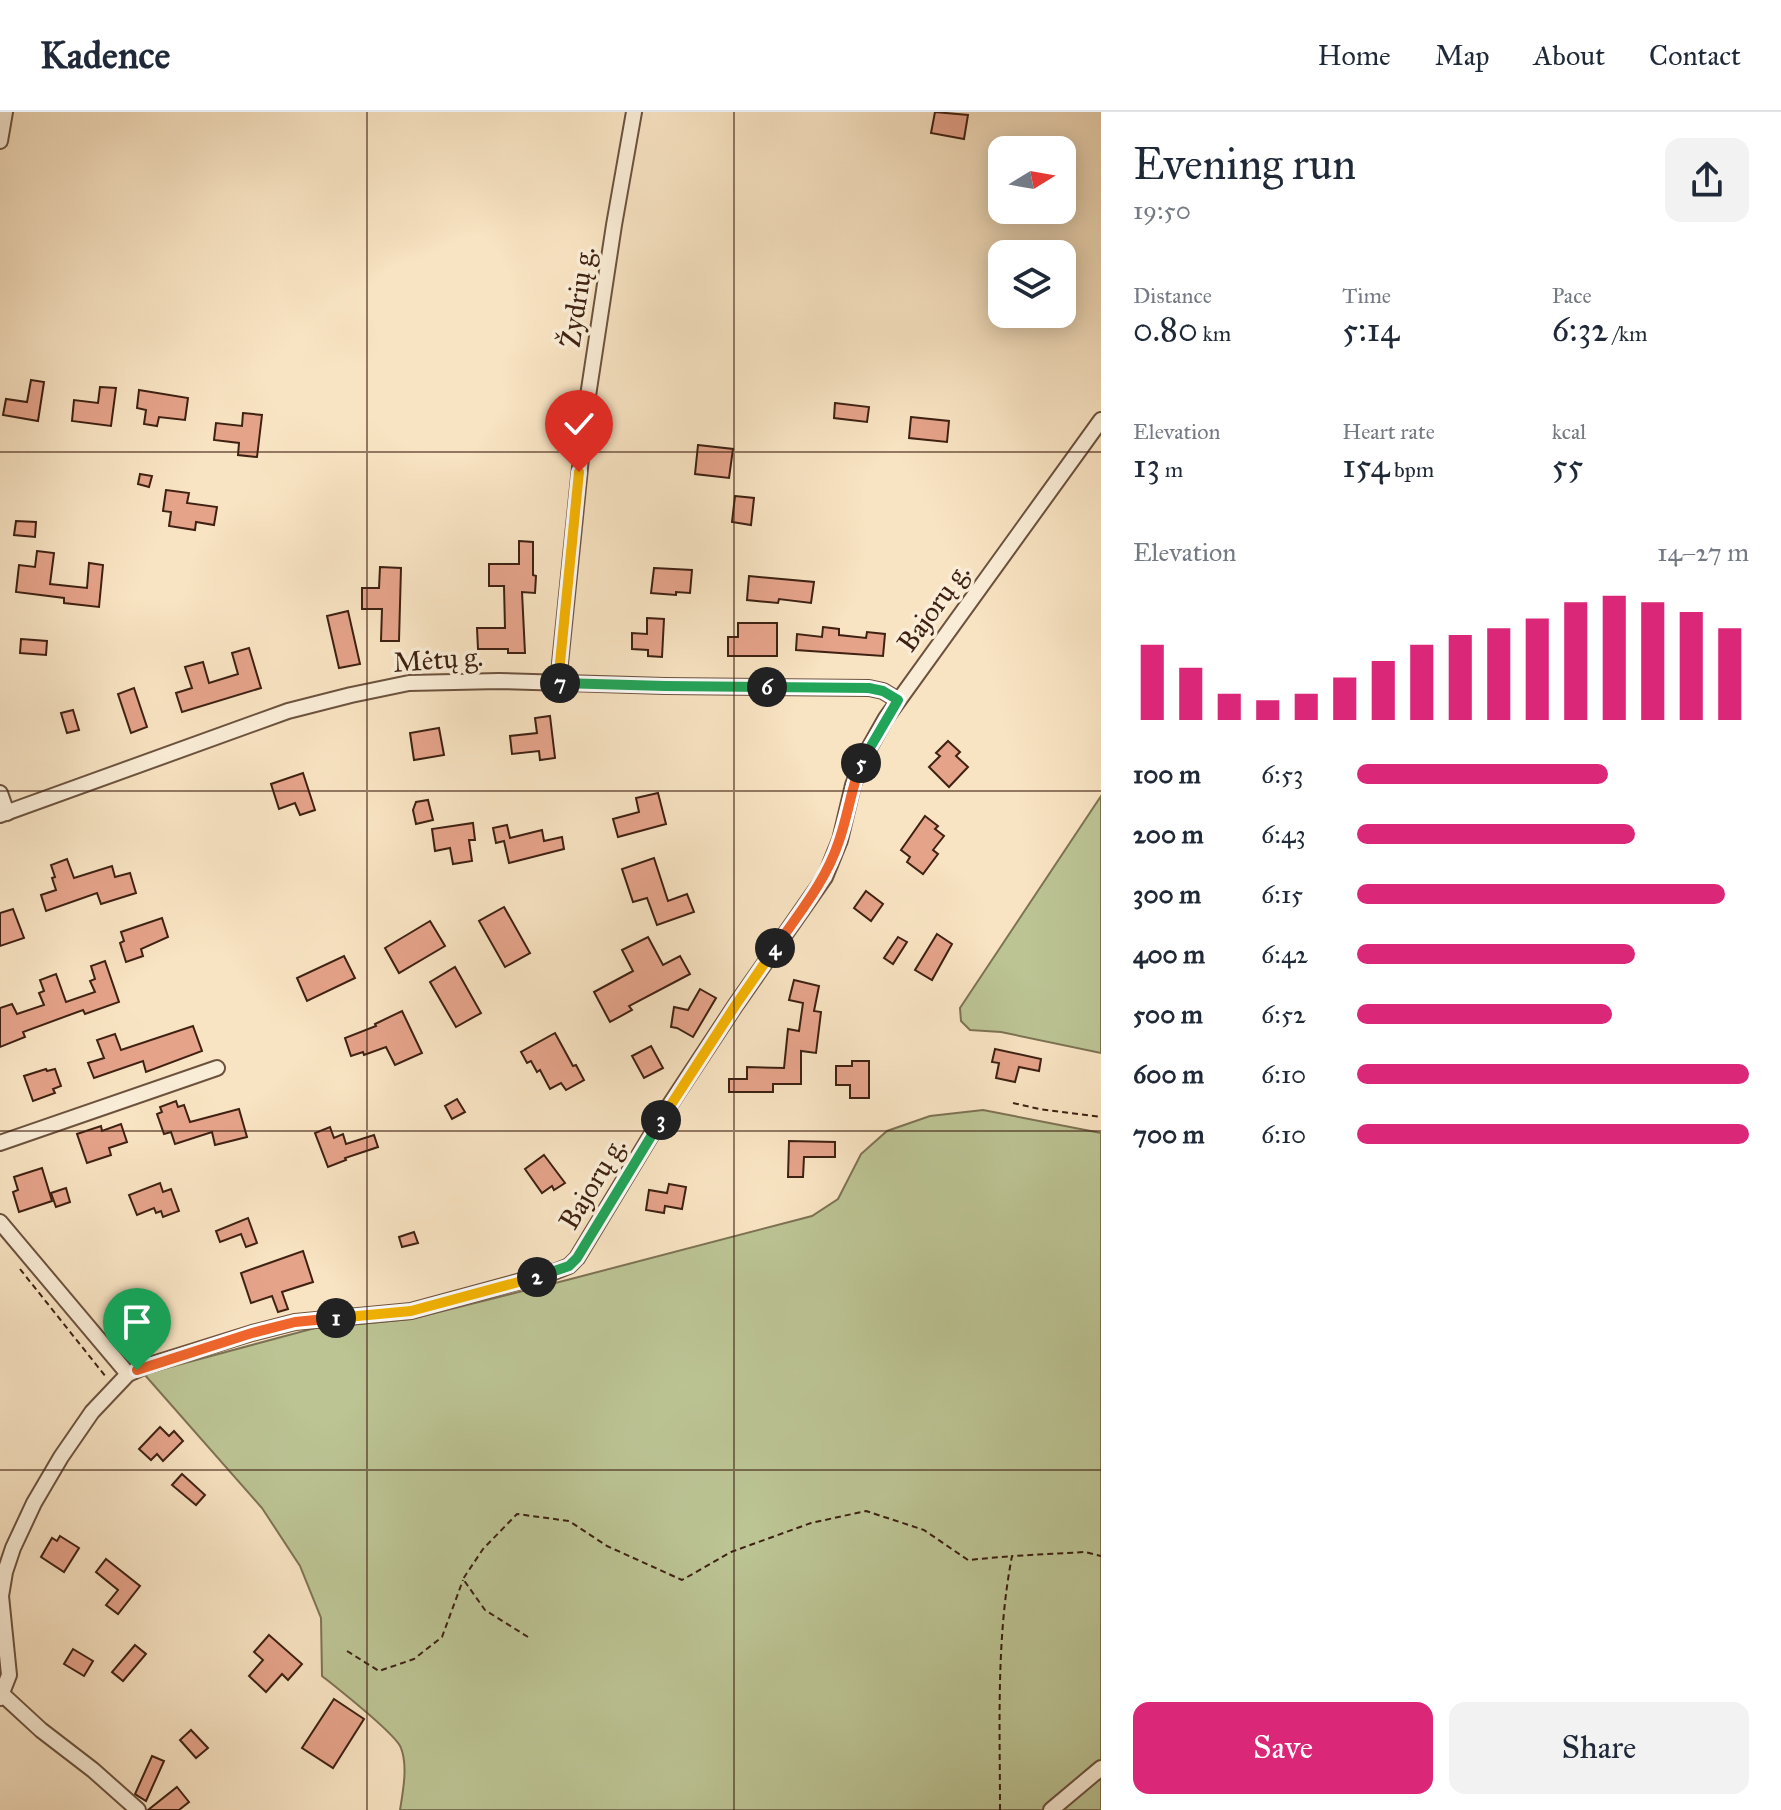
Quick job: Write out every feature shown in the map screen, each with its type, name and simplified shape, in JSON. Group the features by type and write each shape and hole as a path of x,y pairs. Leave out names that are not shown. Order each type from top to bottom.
{"street":[{"path":"0,141 5,112"},
{"name":"Žydrių g.","path":"558,683 586,409 634,112"},
{"name":"Bajorų g.","path":"128,1374 266,1329 295,1322 411,1311 569,1266 577,1258 649,1138 735,1006 825,877 840,840 853,785 864,757 898,700 1101,420"},
{"name":"Mėtų g.","path":"4,814 252,723 351,695 409,683 499,681 869,688 883,691 898,700"},
{"path":"0,793 4,814"},
{"path":"0,1143 217,1068"},
{"path":"0,1222 128,1374 92,1412 61,1457 34,1503 13,1548 1,1596 4,1652 9,1675 1,1696 138,1810"},
{"path":"1051,1810 1101,1768"}],"path":[{"path":"1013,1103 1101,1117"},
{"path":"20,1270 113,1388"},
{"path":"347,1651 379,1671 414,1659 442,1637 463,1579 483,1549 517,1514 569,1521 607,1546 682,1580 731,1552 811,1523 866,1511 924,1530 968,1560 1085,1552 1101,1556"},
{"path":"1000,1810 1001,1638 1012,1556"},
{"path":"463,1579 485,1610 528,1637"}],"green space":[{"path":"1101,796 1101,1053 1001,1032 970,1030 961,1021 960,1008"},
{"path":"983,1110 1101,1133 1101,1810 400,1810 405,1771 401,1748 378,1722 322,1676 321,1618 300,1566 262,1508 144,1374 315,1328 411,1319 812,1216 838,1199 861,1154 887,1131 930,1116"}],"building":[{"path":"935,112 968,115 964,139 931,133"},
{"path":"31,380 44,382 38,421 3,415 6,399 27,402"},
{"path":"100,387 116,388 111,426 72,421 74,400 98,403"},
{"path":"139,390 188,398 185,420 159,417 157,426 144,424 146,410 137,408"},
{"path":"835,403 869,407 867,422 834,418"},
{"path":"243,413 262,415 257,457 238,455 239,443 214,440 216,423 242,426"},
{"path":"911,417 949,421 947,442 909,438"},
{"path":"698,445 733,449 729,478 695,474"},
{"path":"140,474 152,476 149,487 138,484"},
{"path":"166,490 189,493 187,503 217,507 214,525 196,522 195,530 169,526 171,512 163,511"},
{"path":"735,496 754,498 751,525 732,522"},
{"path":"16,521 36,522 35,537 14,535"},
{"path":"519,541 533,542 533,575 536,576 535,593 522,592 525,653 508,653 508,649 478,649 477,628 505,628 504,586 489,586 489,564 519,564"},
{"path":"37,551 54,553 50,584 87,588 89,563 103,565 99,607 64,603 64,598 16,592 19,565 35,567"},
{"path":"380,567 401,568 399,641 381,641 382,609 362,609 362,588 379,588"},
{"path":"654,568 692,570 690,593 651,593"},
{"path":"749,576 814,582 811,603 779,599 778,603 747,600"},
{"path":"348,611 360,664 339,668 327,616"},
{"path":"647,618 664,619 662,657 648,656 648,650 632,649 632,633 647,634"},
{"path":"738,623 777,623 777,656 728,656 728,637 738,637"},
{"path":"823,627 839,629 839,635 866,638 867,632 885,634 883,656 796,650 797,634 822,637"},
{"path":"21,639 47,641 46,655 20,653"},
{"path":"249,648 261,688 182,712 176,693 192,688 185,667 203,662 209,683 238,674 232,653"},
{"path":"134,688 147,727 131,733 118,694"},
{"path":"73,710 79,730 67,733 61,713"},
{"path":"550,716 555,758 540,760 539,751 512,754 510,736 537,733 535,718"},
{"path":"439,728 444,755 414,760 410,733"},
{"path":"948,741 960,752 956,756 968,767 949,787 929,767 940,756 936,753"},
{"path":"303,773 315,810 300,815 295,803 279,809 271,784"},
{"path":"658,793 666,824 618,837 613,819 639,812 636,798"},
{"path":"428,800 433,820 416,824 413,810 416,802"},
{"path":"925,816 938,826 935,829 944,836 933,850 938,854 923,874 907,862 910,857 901,850"},
{"path":"473,823 475,840 469,840 472,861 453,864 450,848 435,851 432,829"},
{"path":"507,825 510,838 542,830 544,841 562,837 564,849 509,863 504,841 496,843 493,828"},
{"path":"654,858 668,901 687,894 694,912 657,925 647,898 633,902 622,869"},
{"path":"67,859 74,878 112,866 115,877 130,873 136,893 101,904 97,893 46,911 41,895 56,890 51,865"},
{"path":"866,891 883,904 871,921 854,908"},
{"path":"504,907 530,953 505,967 479,921"},
{"path":"13,909 24,938 0,946 0,913"},
{"path":"162,918 168,937 141,949 143,956 126,962 120,943 124,941 121,932"},
{"path":"430,921 445,946 399,973 385,948"},
{"path":"937,934 952,944 932,980 915,970"},
{"path":"648,937 663,965 680,956 690,974 629,1006 632,1010 610,1022 594,992 633,971 622,950"},
{"path":"898,937 907,942 893,964 884,958"},
{"path":"344,956 355,978 307,1001 297,978"},
{"path":"105,961 119,1002 85,1014 83,1010 23,1032 25,1037 0,1047 0,1008 12,1004 17,1014 44,1005 39,993 44,991 40,980 56,974 66,1002 95,992 90,981 95,979 91,966"},
{"path":"455,967 481,1013 456,1027 430,982"},
{"path":"794,980 819,986 814,1011 821,1012 816,1053 801,1051 801,1084 773,1084 773,1092 729,1092 729,1079 747,1079 747,1067 784,1068 788,1029 799,1031 803,1003 789,1000"},
{"path":"700,989 716,998 693,1037 671,1027 674,1007 688,1010"},
{"path":"402,1011 422,1053 395,1065 386,1047 351,1056 345,1038 376,1026"},
{"path":"193,1026 202,1051 146,1072 143,1061 94,1078 88,1063 104,1058 97,1040 115,1034 121,1050"},
{"path":"555,1033 584,1080 566,1090 561,1083 550,1089 540,1070 537,1072 531,1061 527,1063 521,1052"},
{"path":"651,1046 663,1068 644,1078 632,1056"},
{"path":"995,1049 1041,1059 1039,1071 1019,1067 1015,1082 996,1078 999,1063 992,1062"},
{"path":"852,1061 869,1061 869,1098 850,1098 850,1085 836,1085 836,1066 852,1066"},
{"path":"55,1069 61,1086 53,1089 55,1093 33,1101 24,1076"},
{"path":"457,1099 465,1112 452,1119 445,1106"},
{"path":"176,1101 178,1107 184,1105 190,1122 239,1109 247,1137 215,1145 212,1132 175,1144 171,1132 164,1134 157,1114 162,1112 160,1107"},
{"path":"121,1124 127,1142 109,1148 111,1155 87,1163 77,1134 101,1126 102,1131"},
{"path":"330,1127 334,1138 343,1134 346,1144 374,1135 378,1147 328,1167 315,1133"},
{"path":"789,1141 835,1142 835,1157 804,1157 803,1177 788,1177"},
{"path":"544,1155 565,1183 554,1190 552,1186 542,1193 525,1169"},
{"path":"42,1168 52,1201 19,1212 13,1192 18,1190 14,1177"},
{"path":"160,1183 163,1192 171,1189 179,1211 163,1217 161,1211 156,1213 154,1208 137,1215 129,1195"},
{"path":"669,1184 686,1187 682,1209 665,1206 664,1213 646,1210 649,1190 667,1193"},
{"path":"66,1188 70,1202 56,1207 51,1193"},
{"path":"248,1218 257,1243 246,1247 241,1234 220,1242 216,1231"},
{"path":"414,1232 418,1243 402,1247 399,1237"},
{"path":"303,1251 313,1282 282,1292 288,1309 278,1312 272,1296 251,1303 241,1273"},
{"path":"139,1304 154,1322 129,1341 115,1323"},
{"path":"135,1342 140,1355 128,1359 119,1348"},
{"path":"160,1427 169,1436 174,1431 183,1441 163,1461 157,1454 151,1460 139,1449"},
{"path":"182,1474 205,1495 196,1505 172,1485"},
{"path":"60,1536 79,1548 64,1572 41,1557 52,1538 57,1541"},
{"path":"106,1559 140,1586 118,1614 106,1605 118,1590 96,1572"},
{"path":"269,1635 302,1664 288,1680 282,1674 266,1692 249,1676 263,1660 254,1652"},
{"path":"135,1645 146,1654 123,1681 112,1672"},
{"path":"73,1649 93,1661 84,1676 64,1664"},
{"path":"334,1699 364,1719 333,1768 302,1748"},
{"path":"191,1730 208,1748 196,1758 180,1740"},
{"path":"152,1756 164,1761 146,1801 135,1794"},
{"path":"177,1787 189,1802 179,1810 148,1810"}],"route":[{"path":"137,1370 295,1322 411,1311 569,1266 577,1258 649,1138 735,1006 825,877 840,840 853,785 864,757 898,700 883,691 869,688 558,683 579,472"}]}
